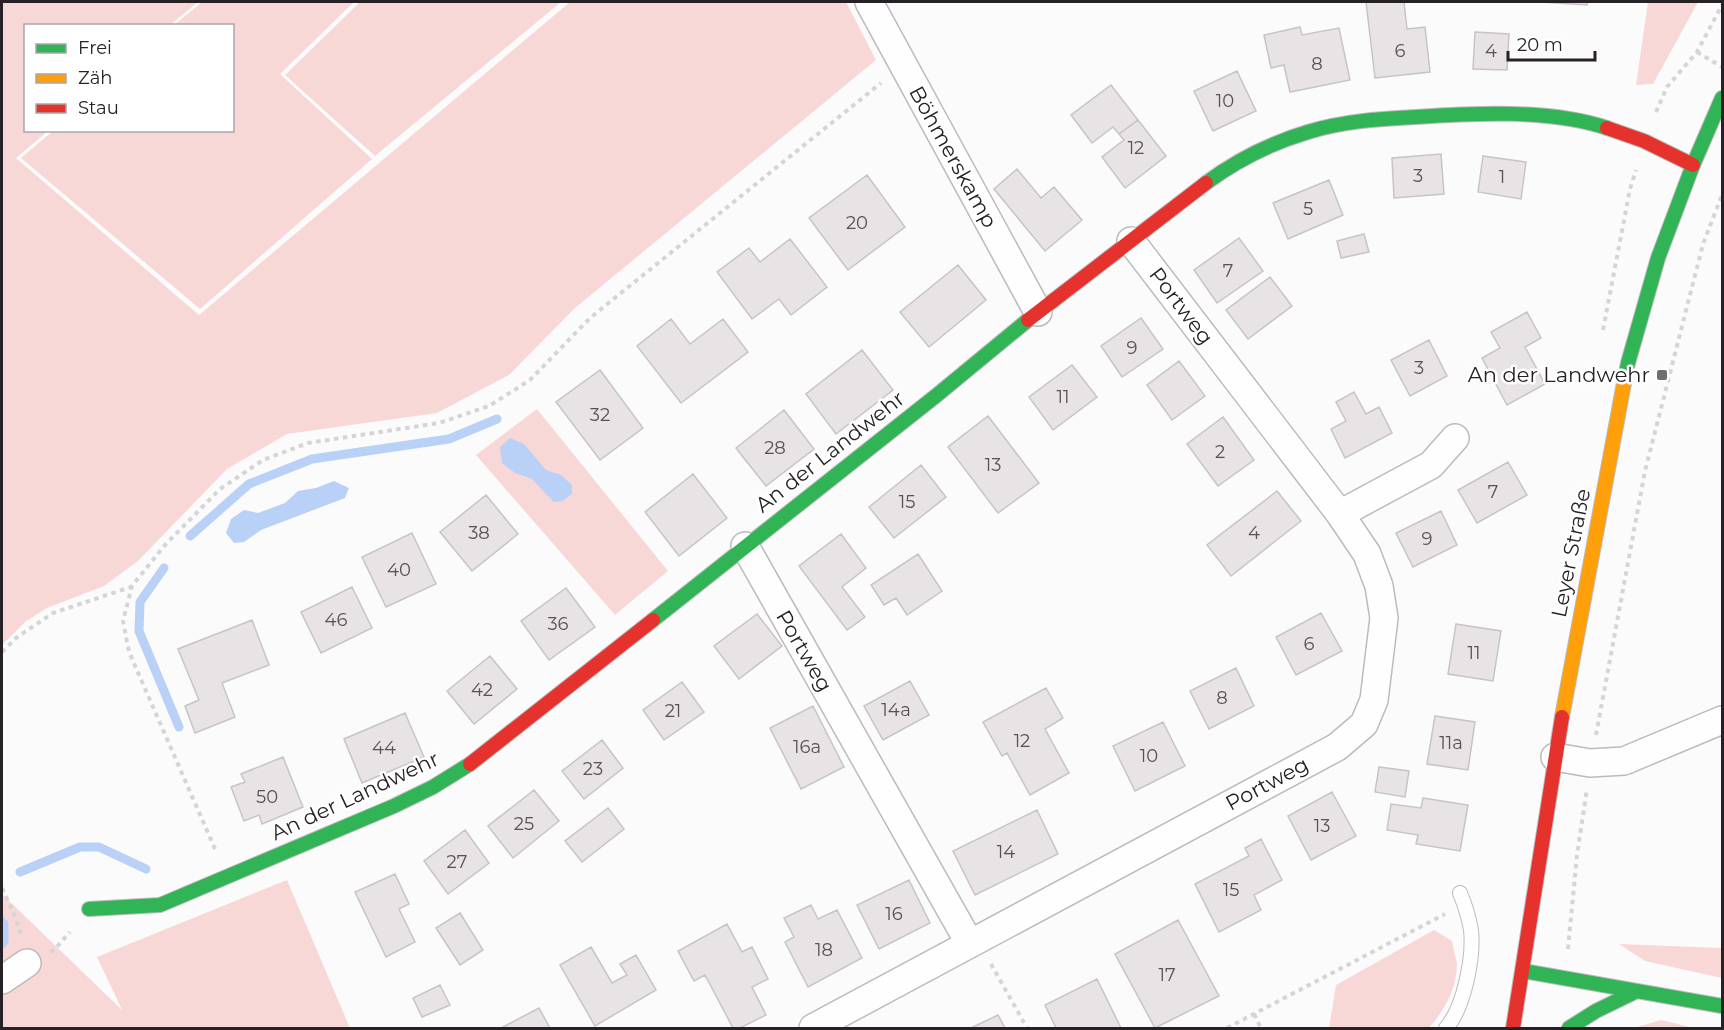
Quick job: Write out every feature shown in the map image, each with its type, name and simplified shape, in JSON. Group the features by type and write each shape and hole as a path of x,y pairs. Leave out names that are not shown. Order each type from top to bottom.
{"main road":[{"name":"Leyer Straße","path":"1513,1029 1555,757 1628,363 1658,258 1722,98"},
{"name":"An der Landwehr","path":"89,909 160,905 394,806 433,787 471,763 1038,312 1213,178 1256,151 1308,132 1354,122 1470,113 1540,116 1591,123 1644,141 1694,165"},
{"path":"1523,971 1722,1006"},
{"path":"1569,1029 1596,1011 1637,991"}],"street":[{"name":"Böhmerskamp","path":"869,2 1038,312"},
{"name":"Portweg","path":"813,1029 1337,747 1364,724 1374,700 1384,618 1379,586 1367,554 1340,514 1131,241"},
{"path":"1340,514 1431,465 1455,438"},
{"name":"Portweg","path":"745,546 974,942"},
{"path":"1555,757 1590,763 1624,761 1722,720"},
{"path":"2,980 27,963"}],"lane":[{"path":"1446,1029 1451,1023 1463,993 1470,963 1471,929 1462,899"}],"path":[{"path":"1644,141 1667,87 1697,52 1722,5"},
{"path":"1697,52 1722,68"},
{"path":"227,877 129,652 123,621 132,586 165,545 220,489 263,460 308,443 439,423 489,406 530,380 590,318 903,65"},
{"path":"1565,979 1577,855 1590,763 1645,471 1703,244 1722,195"},
{"path":"2,652 16,638 53,613 132,586"},
{"path":"2,888 24,944 27,963 54,950 89,909"},
{"path":"1227,1029 1462,899"},
{"path":"974,942 1027,1029"},
{"path":"1254,1014 1261,1029"}],"shaded area":[{"path":"2,2 198,2 171,24 24,24 24,132 47,132 16,158 199,315 570,2 846,2 876,60 575,308 509,375 437,413 287,434 227,469 138,561 104,586 47,608 25,622 2,645"},
{"path":"202,2 354,2 280,74 372,159 200,309 21,158 52,132 234,132 234,24 175,24"},
{"path":"360,2 561,2 375,156 285,75"},
{"path":"1648,2 1698,2 1653,84 1636,85"},
{"path":"537,409 668,571 615,615 476,455"},
{"path":"287,880 350,1028 2,1028 2,894 122,1010 97,957"},
{"path":"1434,930 1452,941 1457,964 1455,982 1449,999 1429,1028 1329,1028 1336,985"},
{"path":"1619,944 1722,948 1722,978 1645,961"},
{"path":"1661,1020 1694,1028 1634,1028"}],"water":[{"path":"510,438 524,444 546,470 561,475 572,485 572,494 562,501 554,502 532,479 515,473 502,463 500,447"},
{"path":"334,481 349,488 345,498 261,530 244,542 234,543 226,533 231,519 244,510 258,513 285,503 298,491 316,488"}],"building":[{"path":"1366,2 1404,2 1407,29 1425,27 1430,72 1375,78"},
{"path":"1541,2 1588,2 1587,5"},
{"path":"1300,27 1302,35 1339,28 1350,80 1290,92 1284,65 1271,68 1264,35"},
{"path":"1475,32 1509,34 1507,70 1473,69"},
{"path":"1237,71 1256,111 1213,131 1194,91"},
{"path":"1111,85 1138,120 1119,134 1113,127 1092,143 1071,115"},
{"path":"1138,120 1166,156 1125,188 1102,157 1124,140 1119,134"},
{"path":"1441,154 1444,194 1394,198 1392,158"},
{"path":"1483,156 1526,162 1521,199 1478,192"},
{"path":"1017,169 1041,198 1054,187 1082,220 1045,251 994,189"},
{"path":"867,175 905,227 848,270 809,218"},
{"path":"1329,180 1343,215 1288,239 1273,203"},
{"path":"1364,234 1369,252 1341,258 1337,241"},
{"path":"1239,238 1263,271 1217,303 1194,270"},
{"path":"790,239 827,287 791,315 779,299 752,319 717,272 749,248 760,262"},
{"path":"958,265 986,300 929,347 900,312"},
{"path":"1270,277 1292,306 1248,339 1226,310"},
{"path":"1527,312 1541,338 1525,347 1545,384 1507,405 1482,358 1500,348 1491,332"},
{"path":"1141,318 1163,349 1122,377 1101,346"},
{"path":"671,319 690,344 723,319 748,352 681,403 637,346"},
{"path":"1429,340 1447,376 1410,396 1391,360"},
{"path":"862,350 893,390 836,434 806,394"},
{"path":"1179,361 1205,396 1172,420 1147,385"},
{"path":"1072,365 1097,397 1053,430 1029,397"},
{"path":"600,370 643,428 600,460 556,402"},
{"path":"1354,392 1366,414 1379,407 1392,433 1345,458 1331,429 1346,421 1336,402"},
{"path":"784,410 814,449 766,486 736,448"},
{"path":"988,416 1039,483 998,513 948,447"},
{"path":"1223,417 1254,460 1218,486 1187,444"},
{"path":"1508,462 1527,495 1477,523 1458,490"},
{"path":"921,465 946,497 894,538 869,507"},
{"path":"693,474 727,518 679,556 645,512"},
{"path":"1277,491 1301,521 1231,576 1207,545"},
{"path":"486,495 518,534 472,571 440,532"},
{"path":"1441,511 1457,545 1413,567 1396,533"},
{"path":"412,533 436,584 386,607 362,557"},
{"path":"841,534 866,568 842,587 865,617 847,630 799,566"},
{"path":"918,554 942,591 907,615 896,598 884,605 871,585"},
{"path":"352,587 372,628 321,653 301,612"},
{"path":"566,588 595,627 549,660 521,621"},
{"path":"1321,613 1342,651 1296,675 1276,637"},
{"path":"757,614 782,646 739,679 714,646"},
{"path":"252,620 269,665 222,683 235,717 195,733 185,706 199,700 178,649"},
{"path":"1456,624 1501,631 1493,681 1448,674"},
{"path":"490,656 517,689 474,724 447,691"},
{"path":"1236,668 1254,706 1209,729 1190,691"},
{"path":"910,681 929,715 883,740 864,706"},
{"path":"682,682 704,712 664,740 643,710"},
{"path":"1046,688 1063,718 1045,729 1069,773 1030,795 1007,753 1002,756 983,722"},
{"path":"813,706 844,767 801,789 770,728"},
{"path":"405,713 424,757 362,783 344,739"},
{"path":"1435,716 1475,722 1468,770 1427,764"},
{"path":"1163,722 1185,766 1135,791 1113,746"},
{"path":"602,740 623,768 584,799 562,771"},
{"path":"283,757 303,807 262,824 259,815 244,821 231,787 245,782 241,774"},
{"path":"1379,767 1409,771 1405,797 1375,792"},
{"path":"534,790 559,821 513,858 488,826"},
{"path":"1332,792 1356,836 1311,860 1288,816"},
{"path":"1423,798 1468,805 1460,851 1416,844 1418,835 1387,830 1391,804 1421,808"},
{"path":"608,808 624,829 582,862 565,841"},
{"path":"1037,810 1058,854 975,895 953,851"},
{"path":"465,830 489,863 448,894 424,861"},
{"path":"1261,839 1282,880 1254,895 1261,910 1219,932 1195,884 1249,856 1245,848"},
{"path":"395,874 409,904 399,909 415,942 386,957 355,892"},
{"path":"909,880 930,923 879,949 857,905"},
{"path":"811,905 818,919 837,910 862,958 808,987 785,942 794,937 784,918"},
{"path":"460,913 483,950 460,965 436,928"},
{"path":"1178,920 1219,996 1155,1028 1115,954"},
{"path":"727,924 742,952 752,947 768,979 752,987 766,1015 740,1028 733,1028 705,975 694,981 678,951"},
{"path":"591,947 612,983 627,975 620,964 636,955 656,990 595,1026 560,965"},
{"path":"1097,979 1121,1028 1056,1028 1045,1005"},
{"path":"440,985 450,1005 422,1017 413,998"},
{"path":"539,1008 550,1028 501,1028"},
{"path":"998,1015 1005,1028 971,1028"}],"waterway":[{"path":"190,536 249,484 312,459 449,439 497,419"},
{"path":"164,568 140,602 139,631 179,727"},
{"path":"20,872 80,847 99,847 146,869"},
{"path":"2,922 4,924 2,944"}],"traffic: fast":[{"path":"1624,383 1658,258 1693,165 1722,98"},
{"path":"1206,183 1242,160 1281,141 1321,128 1348,123 1439,116 1513,114 1562,118 1607,128"},
{"path":"653,620 1028,320"},
{"path":"89,909 160,905 394,806 433,787 470,764"},
{"path":"1523,971 1722,1006"},
{"path":"1569,1028 1596,1011 1637,991"}],"traffic: slow":[{"path":"1562,717 1624,383"}],"traffic: jam":[{"path":"1607,128 1644,141 1693,165"},
{"path":"1028,320 1206,183"},
{"path":"470,764 653,620"},
{"path":"1513,1028 1562,717"}],"place":[{"name":"An der Landwehr","path":"1662,375"}]}
